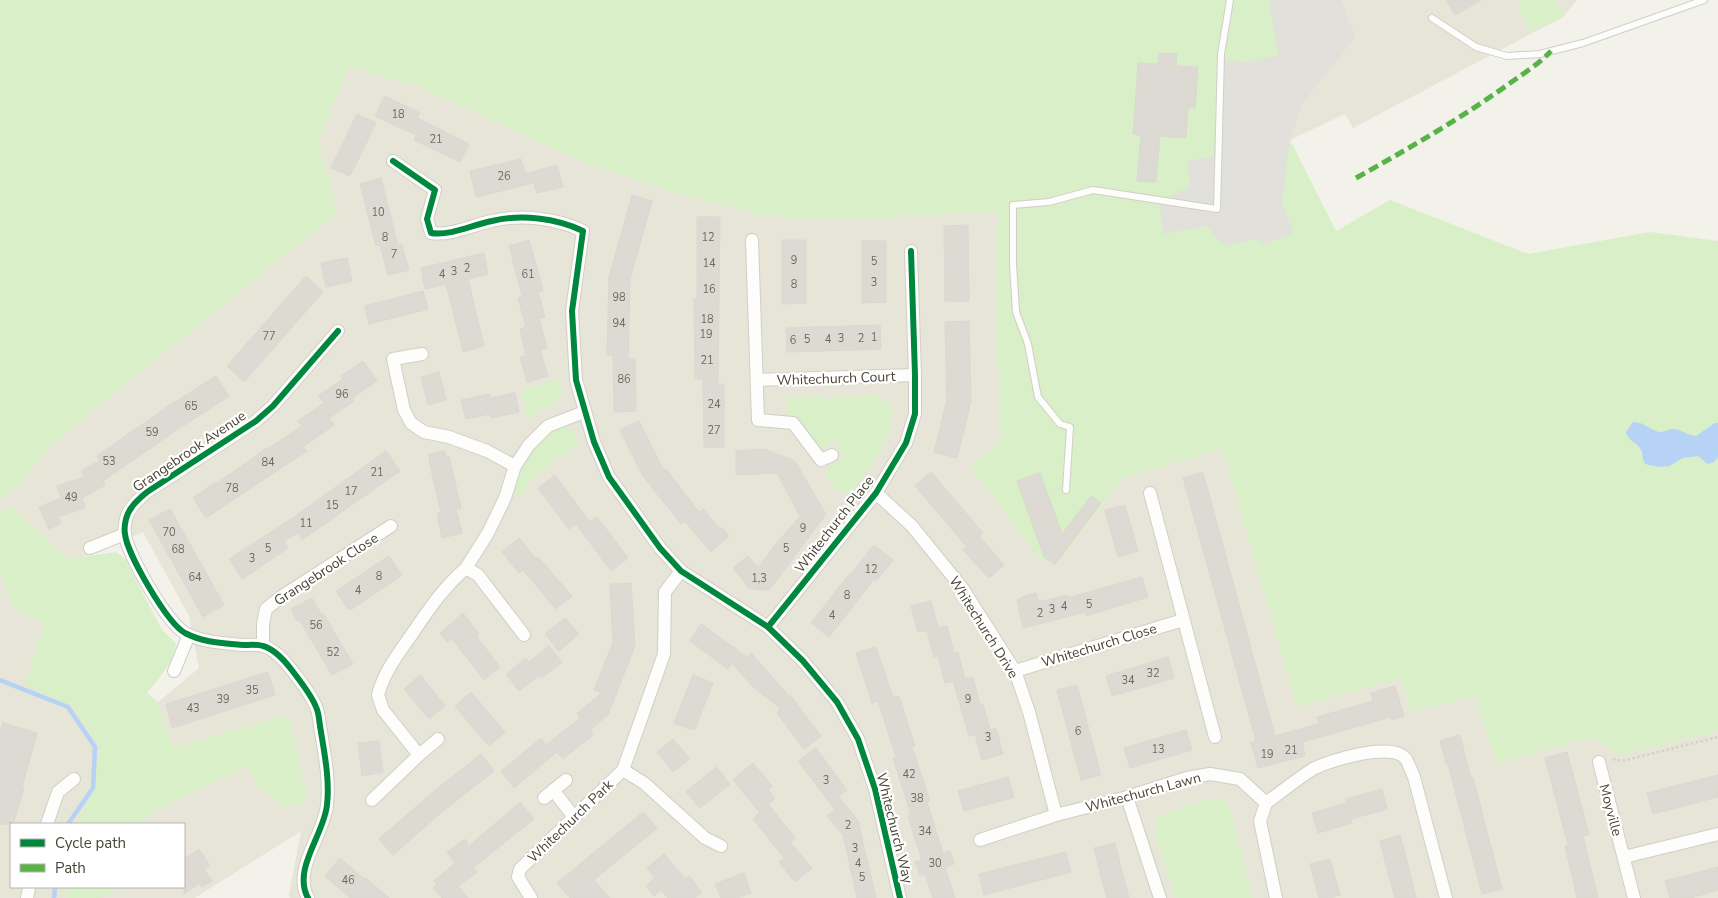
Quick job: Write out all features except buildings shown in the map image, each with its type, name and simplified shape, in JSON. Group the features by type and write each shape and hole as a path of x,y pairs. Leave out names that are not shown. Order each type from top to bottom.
{"street":[{"name":"Whitechurch Way","path":"392,161 435,190 427,219 431,233 442,235 493,220 516,218 545,219 570,225 583,231 572,311 576,380 594,442 609,477 660,548 681,571 768,627 803,661 837,702 858,739 875,790 900,898"},
{"name":"Whitechurch Court","path":"752,240 758,420 793,423 821,460 832,454"},
{"name":"Whitechurch Place","path":"768,627 876,493 906,443 915,414 910,251"},
{"name":"Grangebrook Avenue","path":"125,534 126,518 133,504 147,492 256,421 273,406 338,331"},
{"path":"422,354 393,359 404,410 411,423 424,432 449,437 487,451 515,466"},
{"name":"Whitechurch Court","path":"757,380 915,375"},
{"path":"418,755 383,710 378,695 387,669 433,603 451,581 466,568 488,533 505,498 515,466 529,445 548,426 584,412"},
{"path":"1150,492 1215,737"},
{"name":"Whitechurch Drive","path":"876,493 912,526 963,589 1015,671 1029,712 1056,815"},
{"name":"Grangebrook Close","path":"263,646 263,624 266,609 391,526"},
{"path":"90,548 125,534 146,582 170,619 183,631 202,640 217,643 263,646 279,655 317,708 328,781 327,805 322,828 311,851 303,876 304,891 308,898"},
{"path":"466,568 478,575 524,635"},
{"name":"Whitechurch Park","path":"531,898 518,877 520,868 623,770 664,654 665,592 681,571"},
{"name":"Whitechurch Close","path":"1015,671 1183,620"},
{"path":"174,670 189,635"},
{"path":"372,800 418,755 438,739"},
{"path":"1276,898 1260,821 1266,803 1314,770 1340,758 1377,752 1394,752 1405,758 1414,777 1446,898"},
{"name":"Moyville","path":"1599,762 1634,898"},
{"name":"Whitechurch Park","path":"623,770 644,783 705,838 721,846"},
{"name":"Whitechurch Lawn","path":"980,840 1056,815 1127,797 1187,778 1210,774 1240,779 1266,803"},
{"path":"47,823 58,792 74,779"},
{"path":"566,780 548,794 574,817"},
{"path":"1127,797 1160,898"},
{"path":"1624,857 1718,834"}],"lane":[{"path":"1066,490 1070,427 1060,424 1038,397 1028,344 1016,312 1013,264 1013,205 1049,202 1093,190 1217,208 1221,54 1230,0"},
{"path":"1432,18 1476,47 1507,56 1540,54 1584,42 1704,0"}],"path":[{"path":"1612,759 1622,761 1718,737"}],"shaded area":[{"path":"1269,0 1341,0 1356,37 1303,103 1290,140 1282,202 1293,233 1265,244 1254,239 1224,246 1207,226 1164,234 1158,201 1190,187 1187,161 1213,157 1225,60 1249,62 1278,55"},
{"path":"1341,0 1577,0 1563,17 1353,128 1345,114 1290,140 1303,103 1356,37"},
{"path":"349,67 415,85 583,162 834,220 997,212 997,330 1002,441 1056,566 1122,479 1222,448 1297,707 1401,678 1411,712 1475,696 1496,764 1590,737 1620,755 1718,731 1718,898 290,898 301,831 195,898 0,898 0,571 14,609 44,623 158,702 199,668 189,616 143,532 91,555 67,559 11,506 0,516 0,497 3,498 17,488 53,443 337,212 318,142"}],"green space":[{"path":"0,0 1341,0 1356,37 1303,103 1290,140 1336,231 1390,200 1528,254 1650,232 1718,241 1718,731 1620,755 1590,737 1496,764 1475,696 1411,712 1401,678 1297,707 1222,448 1122,479 1056,566 1038,557 971,467 1001,441 997,330 997,212 834,220 760,215 677,193 583,162 415,85 349,67 318,142 338,212 53,443 17,488 2,498 0,497"},
{"path":"1517,0 1556,0 1563,17 1529,31"},
{"path":"561,379 562,397 528,420 521,389"},
{"path":"821,396 822,400 830,400 831,397 878,396 893,407 891,424 884,444 850,493 837,492 826,476 827,469 843,456 834,442 824,448 817,445 804,423 787,412 786,398"},
{"path":"561,427 570,428 579,444 539,472 518,497 513,493 531,455 544,439"},
{"path":"10,505 67,559 116,552 125,559 162,630 176,643 169,663 147,693 158,702 173,748 288,714 308,801 285,808 259,787 246,767 170,803 140,823 76,823 89,800 100,748 73,707 25,685 44,623 14,609 0,571 0,516"},
{"path":"1218,797 1228,802 1253,898 1175,898 1154,827 1158,816"},
{"path":"67,888 117,888 100,898 66,898"}],"water":[{"path":"1633,422 1643,424 1658,432 1675,429 1696,436 1715,423 1718,423 1718,457 1714,462 1708,464 1698,456 1683,458 1669,466 1658,467 1645,464 1641,449 1629,438 1626,432"}],"waterway":[{"path":"0,680 68,707 95,747 93,788 69,823"},
{"path":"54,898 55,888"}],"marked path":[{"path":"1356,178 1470,111 1529,70 1551,51"}],"cycle path":[{"path":"393,161 435,190 427,219 431,233 454,232 492,221 515,218 550,220 583,231 572,311 576,380 594,442 609,477 660,548 681,571 768,627 803,661 837,702 858,739 875,789 900,898"},
{"path":"768,627 876,493 906,443 915,414 911,251"},
{"path":"308,898 304,887 306,864 325,816 328,795 325,755 317,709 314,702 288,666 271,650 258,645 206,641 185,633 177,627 159,603 140,571 127,544 125,528 129,511 140,498 256,421 273,406 338,331"}]}
